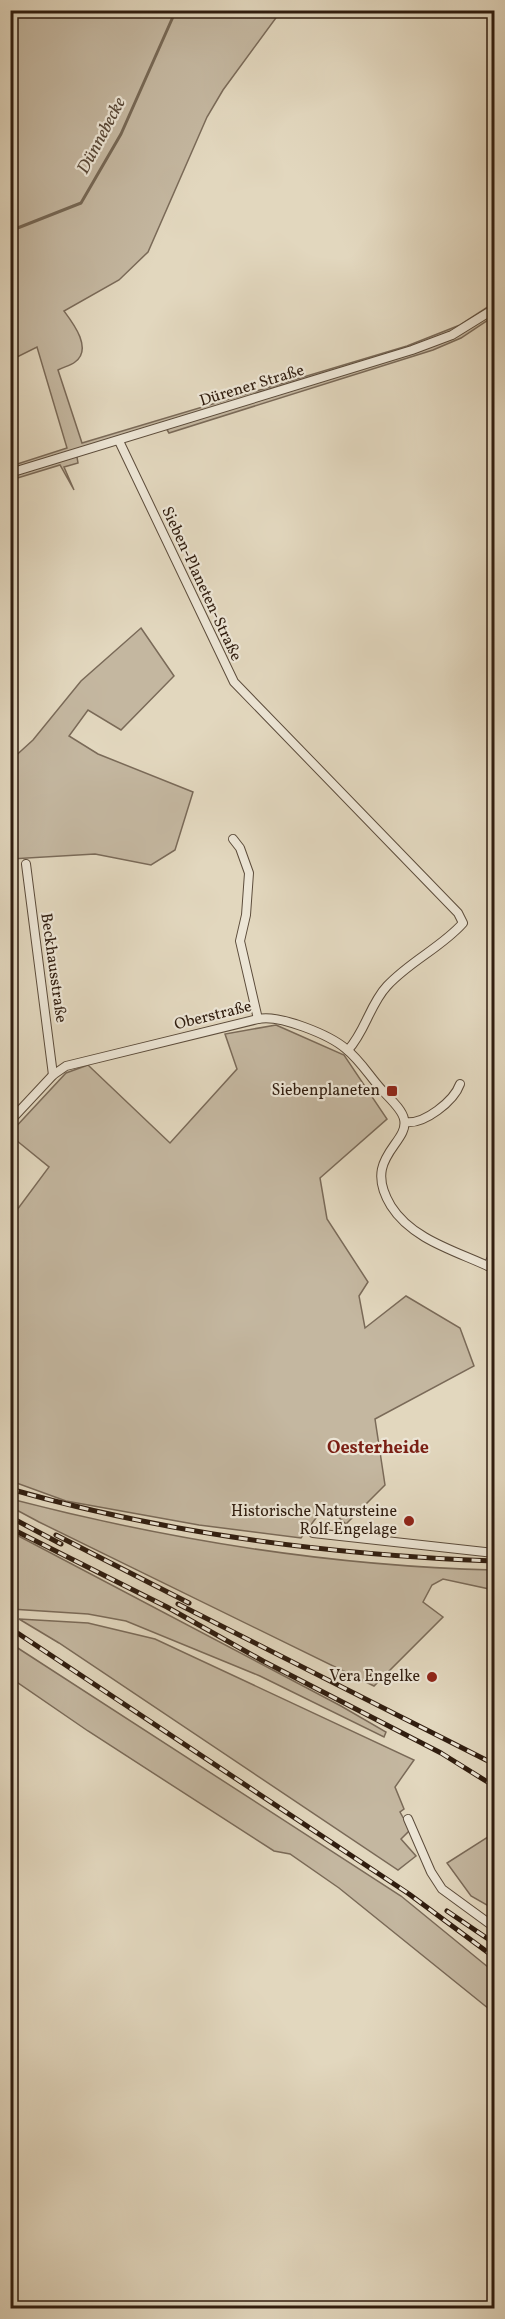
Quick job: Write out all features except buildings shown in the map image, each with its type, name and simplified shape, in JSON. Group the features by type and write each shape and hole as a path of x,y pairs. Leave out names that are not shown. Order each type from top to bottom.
{"street":[{"name":"Dürener Straße","path":"10,473 412,350 452,335 495,309"},
{"name":"Sieben-Planeten-Straße","path":"119,441 227,672 458,913 463,923 452,935 422,955 387,985 348,1050"},
{"path":"233,839 240,848 249,873 246,915 240,941 258,1018"},
{"name":"Beckhausstraße","path":"26,864 53,1075"},
{"name":"Oberstraße","path":"10,1121 53,1075 66,1066 258,1018 279,1018 348,1050 402,1113 405,1122"},
{"path":"460,1084 456,1095 418,1122 405,1122 384,1160 381,1173 382,1185 392,1208 414,1231 491,1268 495,1253"},
{"path":"313,1533 495,1553"},
{"path":"408,1819 431,1872 442,1889 495,1927"}],"shaded area":[{"path":"11,11 281,11 223,90 207,117 148,252 119,280 64,311 80,336 82,350 75,362 58,370 82,443 407,346 460,325 494,303 494,316 461,338 433,350 169,433 163,423 88,446 77,457 78,463 64,467 74,490 60,465 11,480 11,466 67,448 37,347 11,360"},
{"path":"141,628 174,676 121,730 88,710 69,736 98,754 193,792 175,850 151,865 95,854 11,859 11,760 33,740 81,681"},
{"path":"276,1025 344,1055 387,1119 320,1178 327,1219 368,1282 359,1296 365,1328 406,1296 460,1328 474,1366 375,1419 385,1485 346,1524 334,1513 319,1514 301,1538 199,1525 66,1501 11,1481 11,1218 49,1167 11,1136 11,1132 66,1073 88,1065 170,1143 237,1069 225,1034"},
{"path":"11,1499 130,1527 311,1557 494,1570 494,1590 443,1579 432,1585 423,1602 443,1617 374,1686 39,1522 11,1507"},
{"path":"11,1532 341,1706 386,1732 384,1737 260,1676 126,1621 88,1614 11,1609"},
{"path":"19,1619 88,1623 155,1639 414,1760 395,1787 404,1809 400,1812 410,1830 401,1839 416,1856 398,1870 59,1643"},
{"path":"10,1643 401,1896 494,1972 494,2013 339,1888 290,1854 274,1851 88,1731 11,1678"},
{"path":"494,1833 494,1907 492,1908 471,1896 447,1863"}],"waterway":[{"name":"Dünnebecke","path":"10,231 81,203 121,134 176,10"},
{"name":"Dünnebecke","path":"10,255 16,286 14,297 10,302"}],"railway":[{"path":"10,1489 129,1518 250,1540 372,1554 494,1561"},
{"path":"10,1517 61,1544"},
{"path":"10,1528 167,1607 263,1661 441,1753 494,1786"},
{"path":"56,1535 189,1603"},
{"path":"178,1604 494,1764"},
{"path":"10,1628 409,1894 494,1957"},
{"path":"447,1911 494,1943"}],"place":[{"name":"Siebenplaneten","path":"392,1091"},
{"name":"Historische Natursteine Rolf Engelage","path":"409,1521"},
{"name":"Vera Engelke","path":"432,1677"}],"district":[{"name":"Oesterheide","path":"378,1448"}]}
